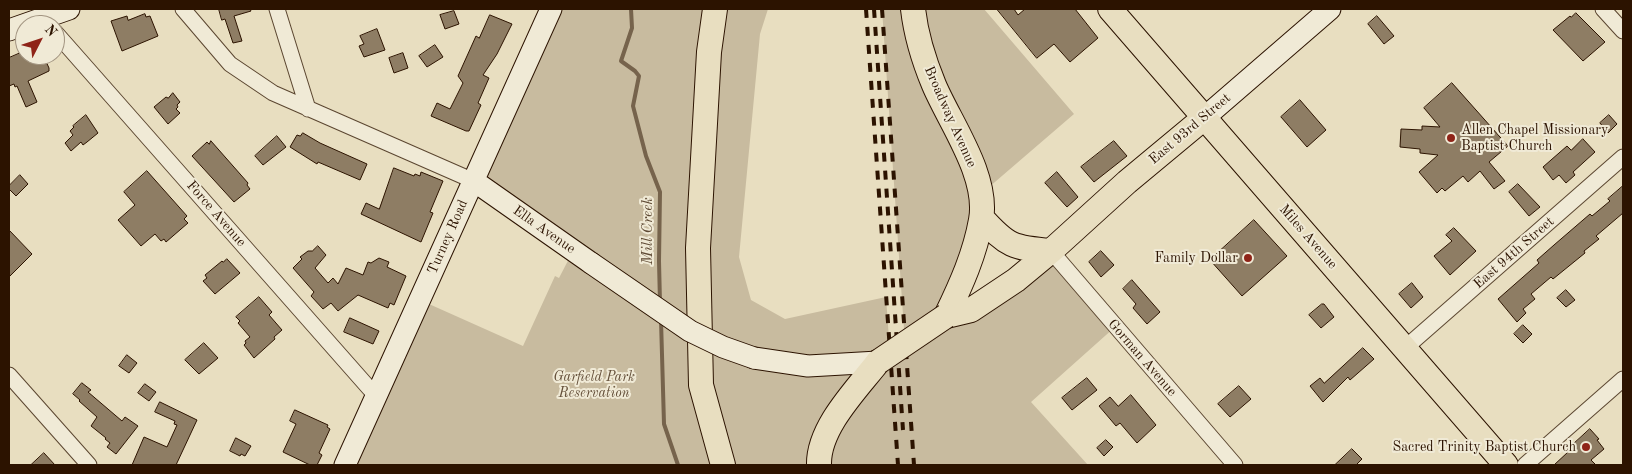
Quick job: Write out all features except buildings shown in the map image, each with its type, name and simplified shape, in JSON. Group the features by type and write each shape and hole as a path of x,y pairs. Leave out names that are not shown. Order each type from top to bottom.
{"main road":[{"path":"58,15 69,9"},
{"name":"Turney Road","path":"345,465 551,9"},
{"path":"714,9 709,52 698,248 701,385 724,465"},
{"name":"Broadway Avenue","path":"913,9 924,57 935,87 958,131 971,162 981,194 982,218 967,271 946,316"},
{"name":"Miles Avenue","path":"1110,9 1506,465"},
{"name":"East 93rd Street","path":"946,316 971,310 1016,280 1127,182 1330,9"},
{"name":"Ella Avenue","path":"474,181 690,331 722,347 754,358 808,366 878,362"},
{"path":"982,218 998,236 1010,244 1021,248 1050,251"},
{"path":"819,465 819,459 831,422 878,362 946,316"}],"street":[{"name":"Ella Avenue","path":"183,9 230,64 273,93 474,181"},
{"path":"276,9 308,109"},
{"path":"1603,9 1623,32"},
{"name":"Force Avenue","path":"65,43 376,396"},
{"name":"East 94th Street","path":"1404,349 1623,157"},
{"name":"Gorman Avenue","path":"1050,251 1235,465"},
{"path":"9,375 89,465"},
{"path":"1525,465 1623,378"}],"green space":[{"name":"Garfield Park Reservation","path":"551,9 768,9 760,34 739,257 751,300 785,319 886,297 890,353 905,344 882,9 984,9 1074,114 981,194 946,315 1051,251 1115,327 1031,402 1088,465 345,465 420,300 523,346 555,276 559,278 573,251 474,181"}],"waterway":[{"name":"Mill Creek","path":"631,9 632,28 621,61 639,76 633,106 646,156 660,192 660,303"},
{"name":"Mill Creek","path":"661,320 664,424 678,465"}],"railway":[{"path":"866,9 898,465"},
{"path":"874,9 903,430"},
{"path":"882,9 914,465"}],"place":[{"name":"Allen Chapel Missionary Baptist Church","path":"1451,138"},
{"name":"Family Dollar","path":"1248,258"},
{"name":"Sacred Trinity Baptist Church","path":"1586,447"}]}
